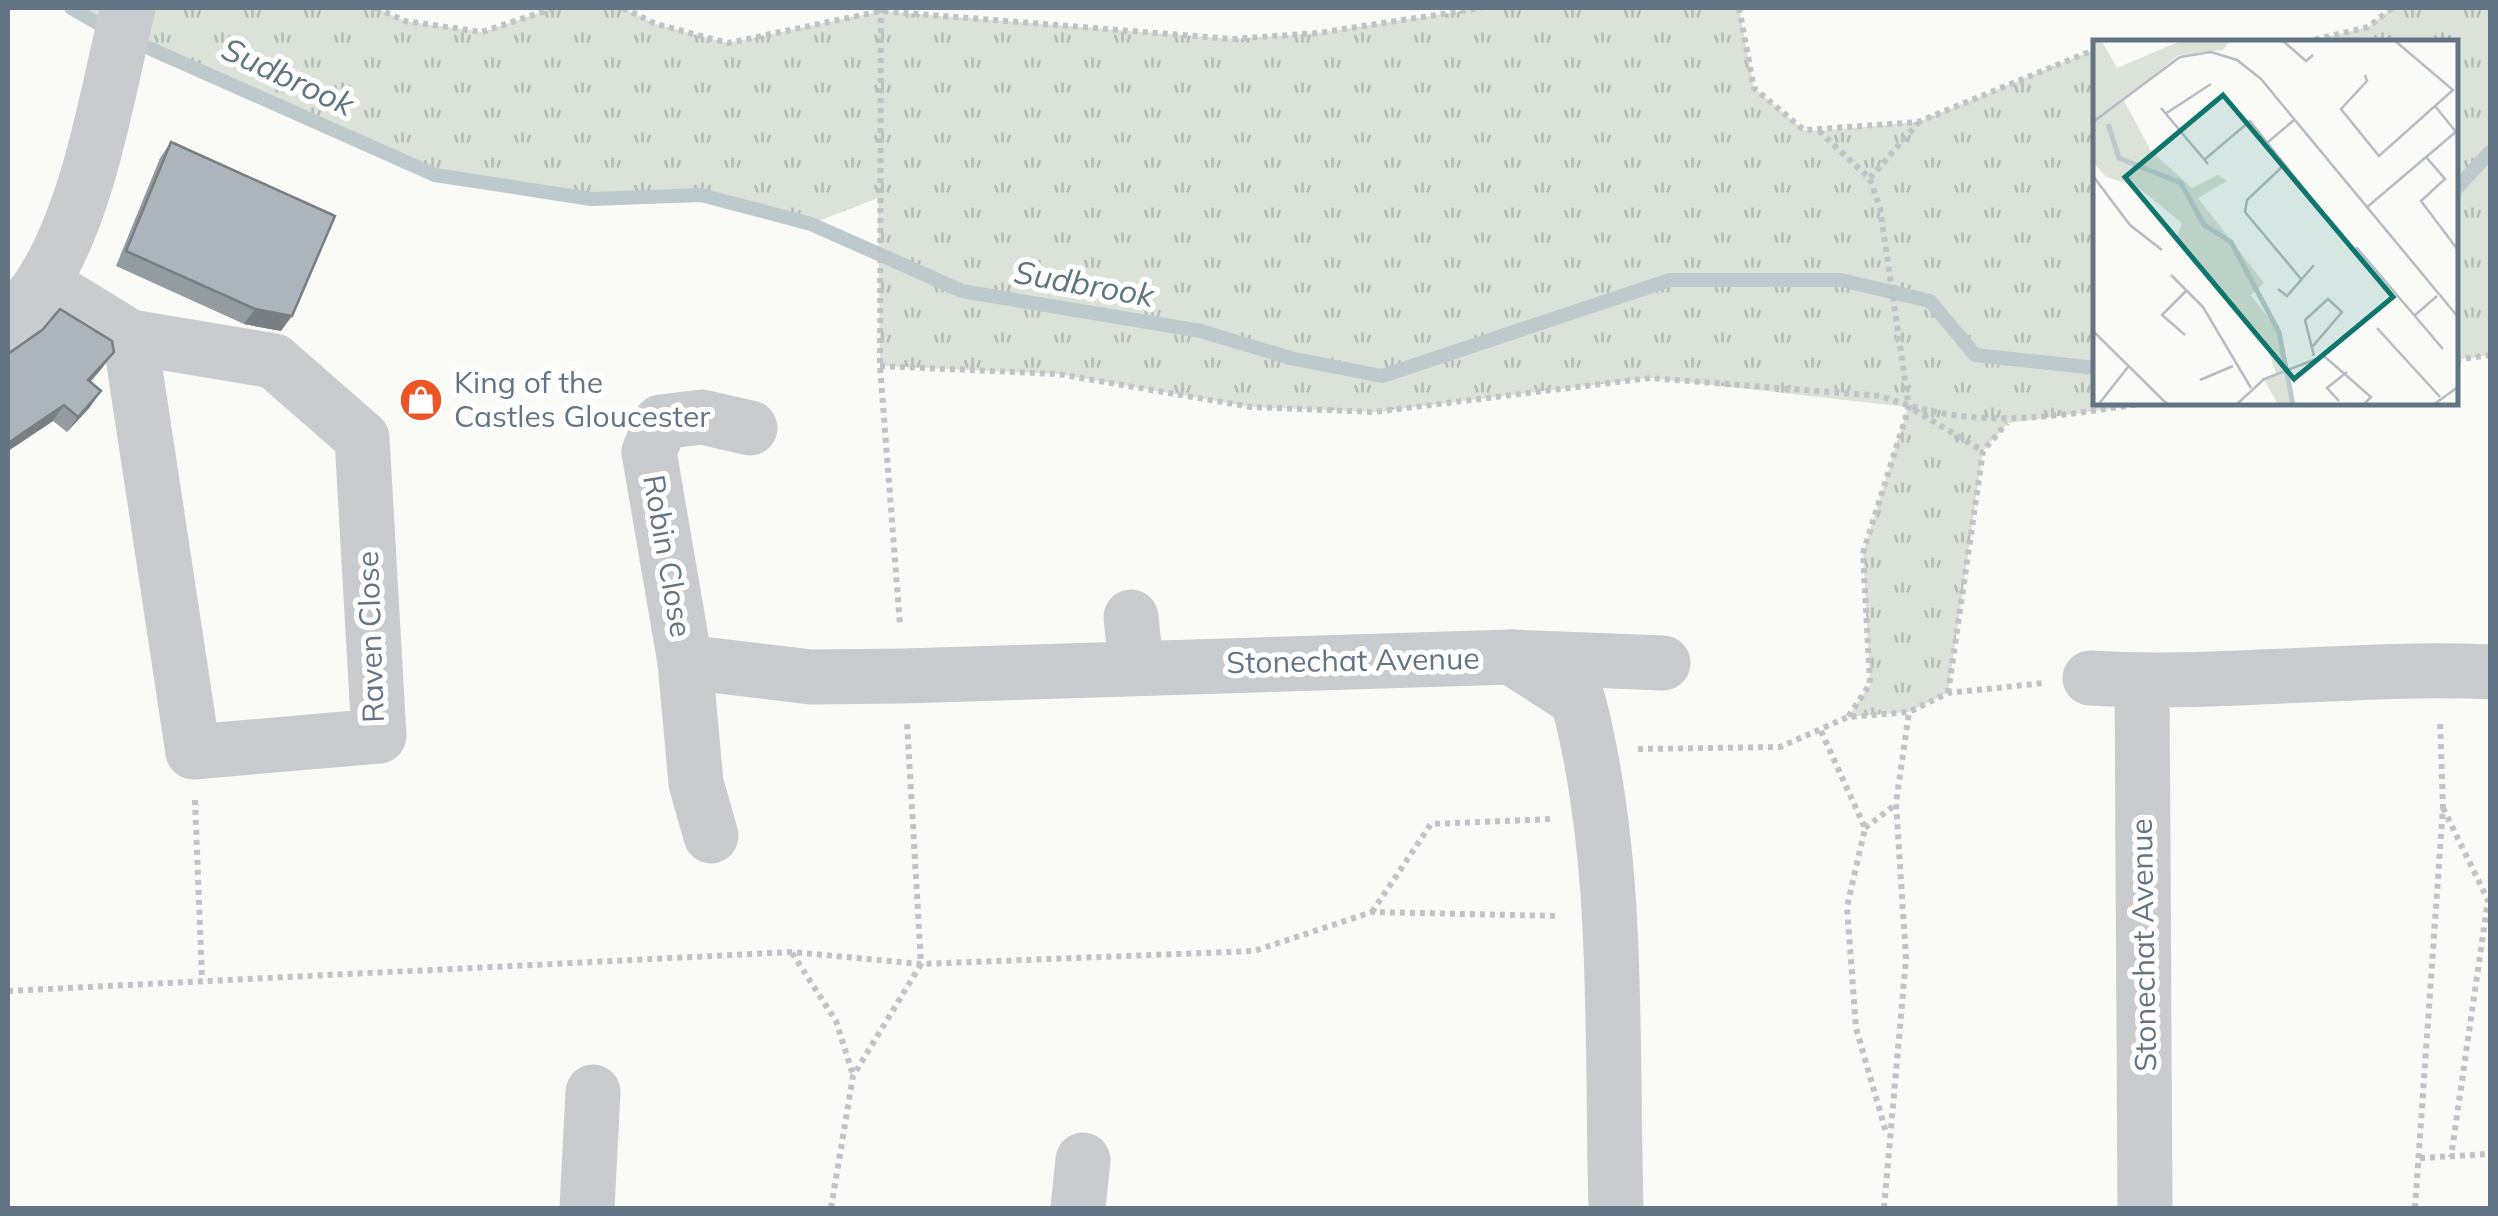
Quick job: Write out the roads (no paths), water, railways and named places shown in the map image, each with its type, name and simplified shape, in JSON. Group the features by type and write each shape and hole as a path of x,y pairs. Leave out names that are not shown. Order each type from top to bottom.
{"street":[{"path":"8,325 42,283 88,166 128,8"},
{"name":"Raven Close","path":"42,283 130,337 274,361 362,438 378,736 192,752 130,337"},
{"name":"Robin Close","path":"712,803 649,452 661,422 717,409"},
{"name":"Stonechat Avenue","path":"904,676 980,691 1134,641 1511,657 1578,700 1590,745 1608,918 1616,1208"},
{"path":"1511,657 1663,663"},
{"name":"Robin Close","path":"684,662 812,677 904,676"},
{"name":"Stonechat Avenue","path":"2145,1208 2116,680 2465,671"},
{"path":"588,1208 593,1092"}],"waterway":[{"name":"Sudbrook","path":"71,8 113,32"},
{"name":"Sudbrook","path":"133,41 435,175 591,199 701,195 811,224 962,291 1201,331 1290,358 1382,376 1670,280 1841,280 1930,301 1975,355 2093,368"},
{"name":"Sudbrook","path":"2458,187 2490,152"}],"place":[{"name":"King of the Castles Gloucester","path":"421,400"}]}
